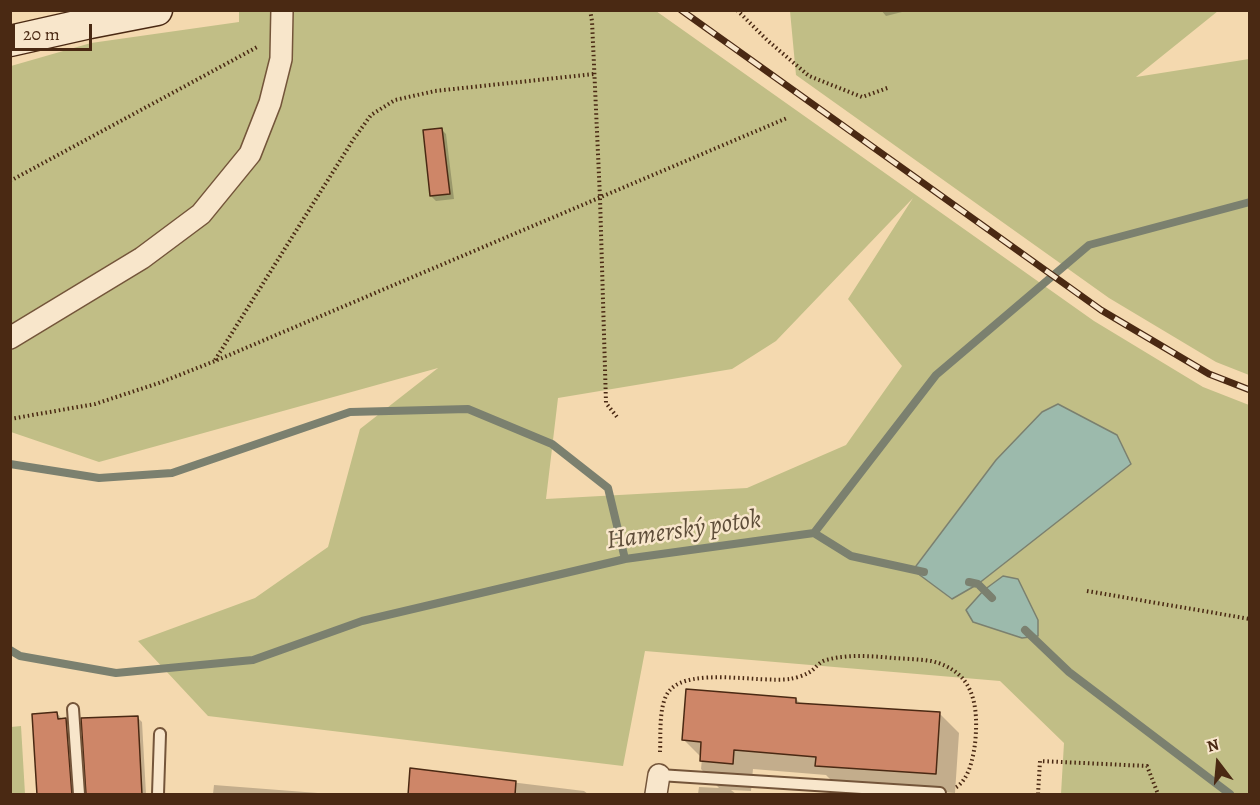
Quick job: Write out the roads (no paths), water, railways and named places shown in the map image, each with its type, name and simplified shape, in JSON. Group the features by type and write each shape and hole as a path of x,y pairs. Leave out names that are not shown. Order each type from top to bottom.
{"street":[{"path":"10,41 157,10"},
{"path":"10,338 142,258 201,214 250,154 270,103 281,59 282,10"}],"lane":[{"path":"73,709 79,795"},
{"path":"158,795 160,734"},
{"path":"657,785 940,793"}],"waterway":[{"name":"Hamerský potok","path":"10,650 20,656 116,673 253,660 362,621 625,559 814,533 936,375 1089,245 1250,202"},
{"path":"10,464 99,478 172,473 350,412 468,409 552,444 608,488 625,559"},
{"path":"814,533 851,556 924,572"},
{"path":"969,582 978,584 992,598"},
{"path":"1025,630 1069,672 1230,794"}],"railway":[{"path":"681,10 1101,310 1209,374 1250,390"}]}
